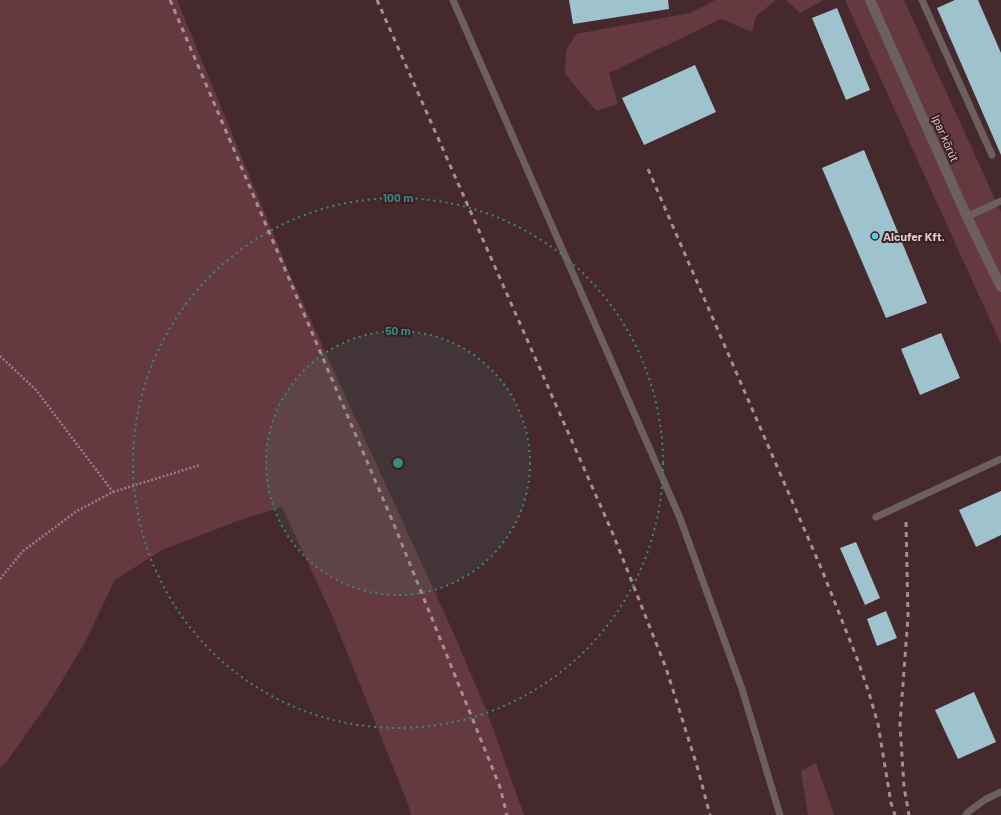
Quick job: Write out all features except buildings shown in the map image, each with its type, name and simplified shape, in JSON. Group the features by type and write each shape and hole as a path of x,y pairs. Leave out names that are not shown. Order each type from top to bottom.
{"street":[{"name":"Ipar körút","path":"870,0 967,217 1001,287"}],"lane":[{"path":"453,0 680,518 742,688 780,815"},
{"path":"922,0 992,155"},
{"path":"967,217 1001,201"},
{"path":"876,517 1001,460"},
{"path":"966,815 986,799 1001,792"}],"path":[{"path":"0,356 36,390 113,492"},
{"path":"0,579 23,551 77,512 113,492 200,465"}],"shaded area":[{"path":"0,0 177,0 291,277 453,632 487,712 524,815 411,815 408,804 332,615 282,507 240,520 162,550 115,580 84,644 51,699 7,761 0,768"},
{"path":"715,0 776,0 756,16 752,32 721,19 609,73 618,104 596,111 565,74 566,51 576,34 690,13"},
{"path":"786,0 824,0 800,13"},
{"path":"845,0 904,0 1001,212 1001,344"},
{"path":"816,763 834,815 808,815 801,771"}],"railway":[{"path":"170,0 395,527 500,787 507,815"},
{"path":"377,0 613,534 666,668 697,766 710,815"},
{"path":"648,169 822,570 858,661 878,724 891,803 895,815"},
{"path":"906,522 908,617 900,724 904,787 909,815"}],"place":[{"name":"Alcufer Kft.","path":"875,236"}]}
